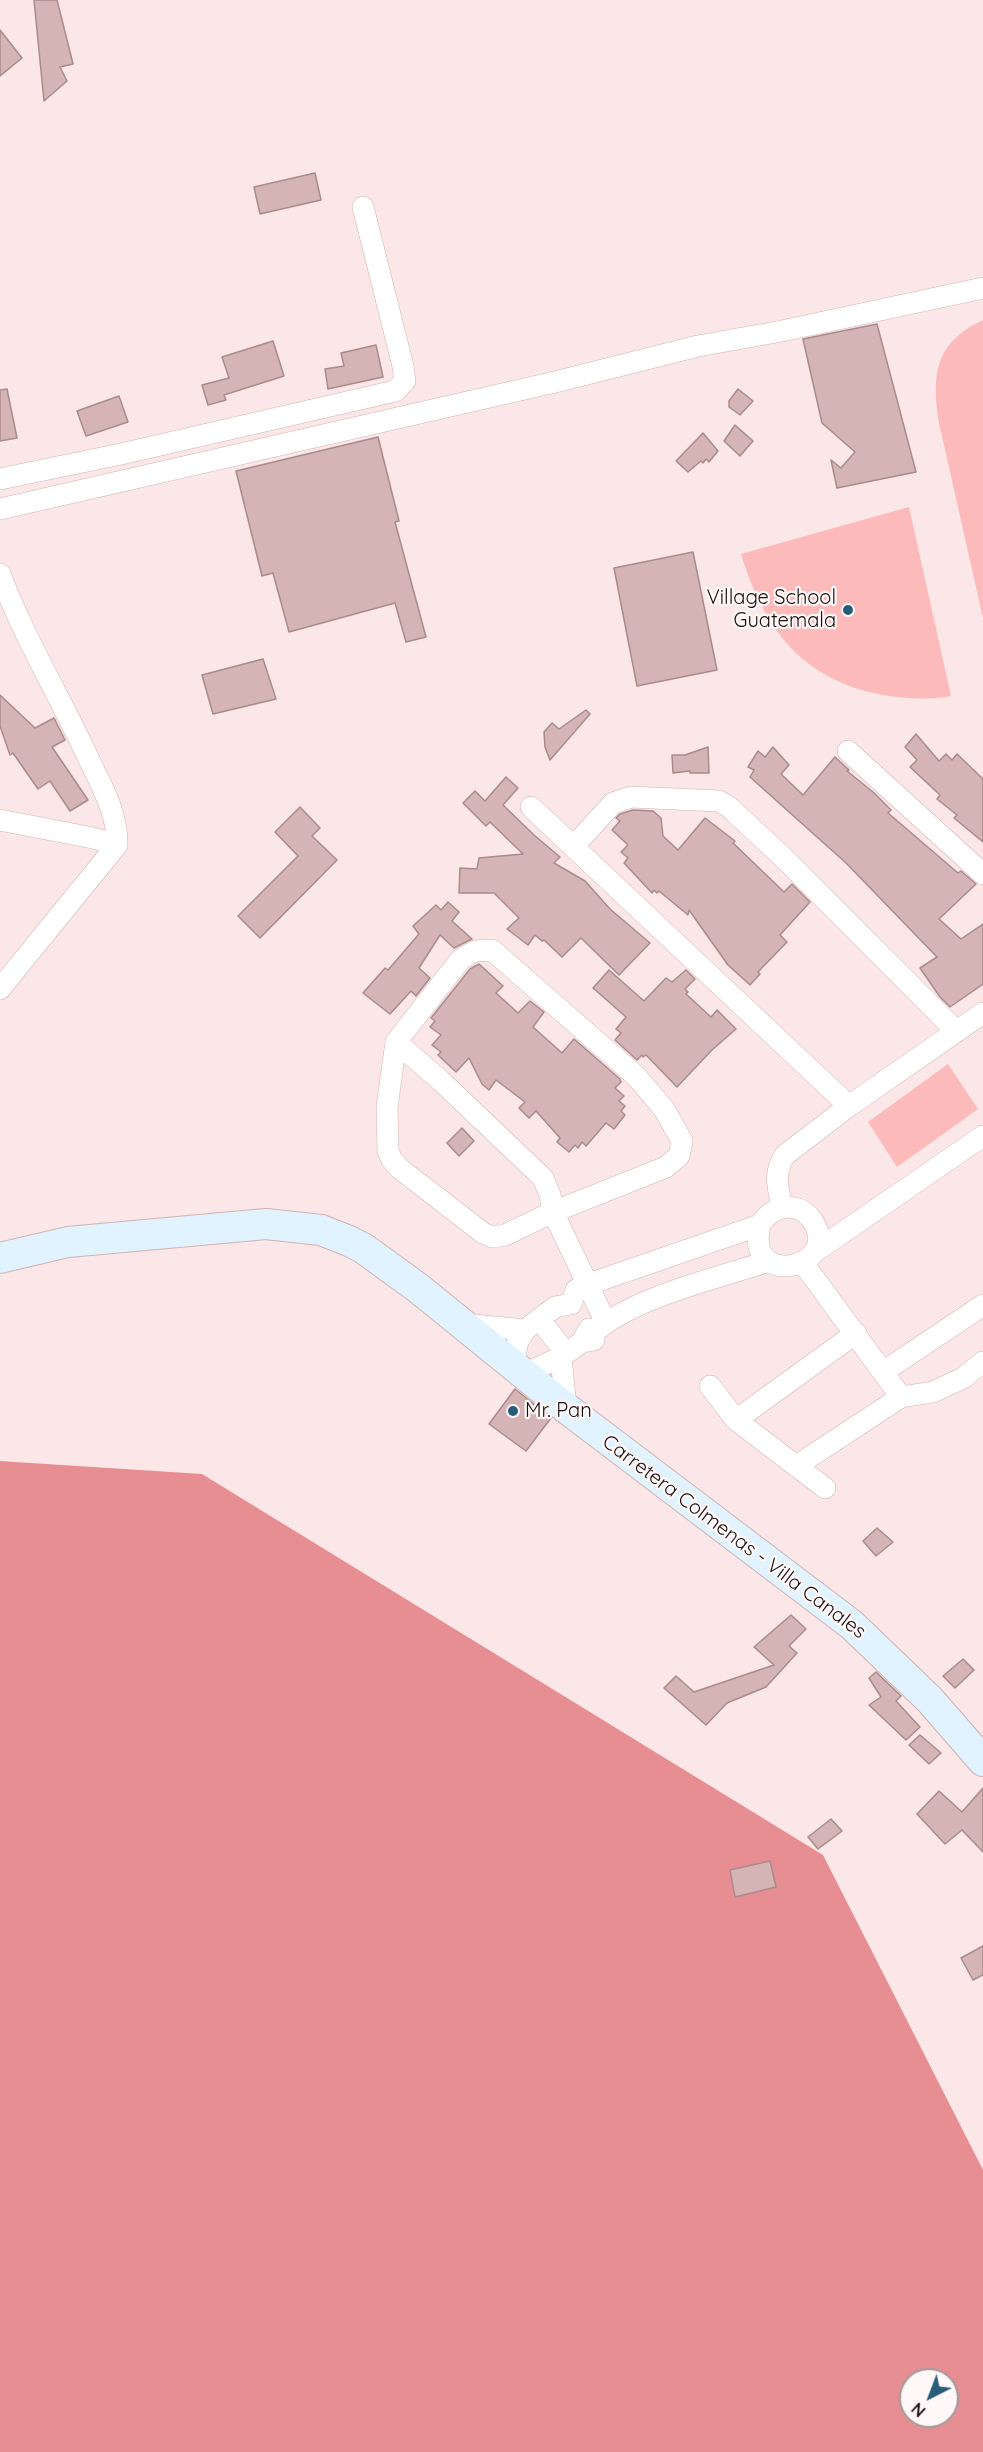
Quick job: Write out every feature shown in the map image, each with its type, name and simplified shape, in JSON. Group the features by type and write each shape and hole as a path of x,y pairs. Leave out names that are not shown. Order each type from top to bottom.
{"street":[{"path":"0,479 121,454 395,391 405,381 403,366 363,207"},
{"path":"0,509 532,387 698,346 782,331 983,288"},
{"path":"0,574 14,611 114,812 117,829 117,845 0,989"},
{"path":"848,751 983,874"},
{"path":"574,846 613,803 622,799 631,797 719,801 729,807 788,862 956,1031"},
{"path":"531,807 849,1106"},
{"path":"0,820 93,838 117,845"},
{"path":"492,950 636,1076 664,1109 682,1141 679,1156 666,1167 553,1212 505,1235 492,1237 483,1233 399,1168 392,1160 388,1151 387,1107 396,1042 461,959 476,951 492,950"},
{"path":"782,1207 776,1174 785,1155 849,1106 983,1013"},
{"path":"396,1042 441,1081 543,1178 550,1195 553,1212 583,1287 583,1341 566,1408"},
{"path":"808,1258 817,1244 815,1224 801,1210 792,1207 773,1210 760,1225 583,1287 571,1304 540,1319 518,1341 518,1370 583,1341 652,1300 769,1261 788,1267 808,1258 983,1136"},
{"name":"Carretera Colmenas - Villa Canales","path":"0,1258 68,1242 266,1224 321,1230 363,1248 418,1288 566,1408 852,1625 979,1747"},
{"path":"760,1225 758,1244 769,1261"},
{"path":"808,1258 855,1333 901,1397"},
{"path":"883,1372 983,1305"},
{"path":"461,1323 540,1319 583,1341"},
{"path":"736,1420 855,1333"},
{"path":"796,1466 901,1397 933,1392 963,1378 983,1362"},
{"path":"710,1386 736,1420 825,1488"}],"shaded area":[{"path":"983,320 983,618 939,423 936,390 940,362 946,350 954,339"},
{"name":"Village School Guatemala","path":"909,507 951,696 917,698 883,695 855,688 830,677 809,664 790,647 775,628 750,581 741,554"},
{"path":"948,1064 978,1109 897,1167 868,1122"},
{"path":"0,1461 202,1474 823,1855 983,2170 983,2452 0,2452"}],"building":[{"path":"34,0 57,0 73,64 60,67 67,81 44,101"},
{"path":"0,30 22,58 0,76"},
{"path":"315,173 321,200 260,214 254,187"},
{"path":"877,324 916,472 837,488 831,460 841,468 855,452 822,423 803,339"},
{"path":"273,341 284,376 224,395 226,400 208,405 202,385 229,378 222,357"},
{"path":"376,345 383,377 328,389 325,369 344,366 341,353"},
{"path":"7,389 17,438 0,441 0,390"},
{"path":"738,389 753,401 740,415 729,407 729,401"},
{"path":"119,396 128,422 86,436 77,411"},
{"path":"735,425 753,441 740,456 724,441"},
{"path":"703,433 718,451 709,462 706,459 703,463 701,461 688,472 676,461"},
{"path":"378,437 399,521 395,522 426,637 406,642 395,603 289,632 273,573 262,576 236,471"},
{"path":"693,552 717,670 637,686 614,568"},
{"path":"263,659 276,699 213,714 202,675"},
{"path":"0,695 35,728 54,718 65,740 52,747 88,800 70,811 50,781 38,789 13,753 10,755 0,726"},
{"path":"586,710 590,714 550,760 545,747 544,732 552,723 559,729"},
{"path":"916,734 939,761 946,754 952,760 957,754 983,779 983,842 954,818 957,815 937,799 940,795 910,767 917,760 905,747"},
{"path":"708,747 709,773 690,773 690,771 673,773 672,755 685,755"},
{"path":"773,747 789,765 781,774 803,795 835,757 849,770 847,771 891,810 888,813 958,873 961,871 976,884 939,919 961,939 983,924 983,984 950,1007 940,997 920,968 937,957 846,863 750,777 754,770 748,767 758,751 765,757"},
{"path":"506,777 518,788 503,805 560,857 554,863 585,881 610,909 650,943 619,975 581,938 562,957 544,940 542,941 535,935 528,945 507,929 519,918 494,893 459,893 460,868 477,869 479,858 523,854 490,822 486,826 463,803 475,791 485,801"},
{"path":"300,807 320,828 312,836 337,860 260,938 238,916 298,856 275,832"},
{"path":"633,810 653,811 661,818 663,836 678,850 705,818 735,841 733,843 784,892 792,884 810,902 780,935 787,942 758,972 760,974 750,985 728,965 689,910 688,915 659,891 657,893 654,890 652,893 624,863 628,858 621,852 628,845 612,830 620,821 616,818 620,814"},
{"path":"448,902 459,912 452,921 472,939 454,948 440,935 419,968 430,978 416,996 411,991 390,1014 363,993 385,968 388,970 419,934 413,926 436,905 441,910"},
{"path":"479,964 503,986 496,993 518,1013 530,1001 544,1012 533,1027 562,1053 574,1039 620,1079 621,1082 615,1088 624,1096 619,1101 625,1106 621,1111 625,1115 614,1129 606,1123 586,1146 582,1142 578,1148 575,1145 569,1152 557,1142 560,1138 536,1111 529,1118 519,1108 525,1102 496,1080 489,1090 482,1084 469,1058 456,1072 438,1055 441,1052 432,1045 441,1035 430,1027 435,1021 431,1018 470,969"},
{"path":"609,970 644,1001 666,978 672,982 686,970 695,979 685,989 688,992 686,994 711,1017 717,1010 736,1029 712,1050 677,1087 646,1055 643,1057 642,1055 637,1060 615,1040 621,1033 616,1029 626,1017 593,988"},
{"path":"462,1128 474,1141 459,1156 447,1143"},
{"path":"515,1389 551,1418 526,1451 489,1424"},
{"path":"877,1528 893,1542 876,1556 863,1541"},
{"path":"791,1615 806,1629 789,1646 797,1653 766,1687 727,1703 706,1725 664,1688 676,1676 694,1692 774,1665 754,1647"},
{"path":"963,1659 974,1670 955,1688 943,1676"},
{"path":"876,1672 901,1696 896,1701 920,1727 906,1740 869,1705 881,1697 869,1678"},
{"path":"920,1735 941,1753 929,1764 909,1745"},
{"path":"983,1788 983,1852 962,1830 945,1844 917,1814 939,1791 962,1812"},
{"path":"831,1819 842,1831 818,1849 808,1837"},
{"path":"770,1861 776,1887 735,1897 730,1870"},
{"path":"983,1946 983,1975 973,1980 961,1958"}],"place":[{"name":"Village School Guatemala","path":"848,610"},
{"name":"Mr. Pan","path":"513,1411"}]}
